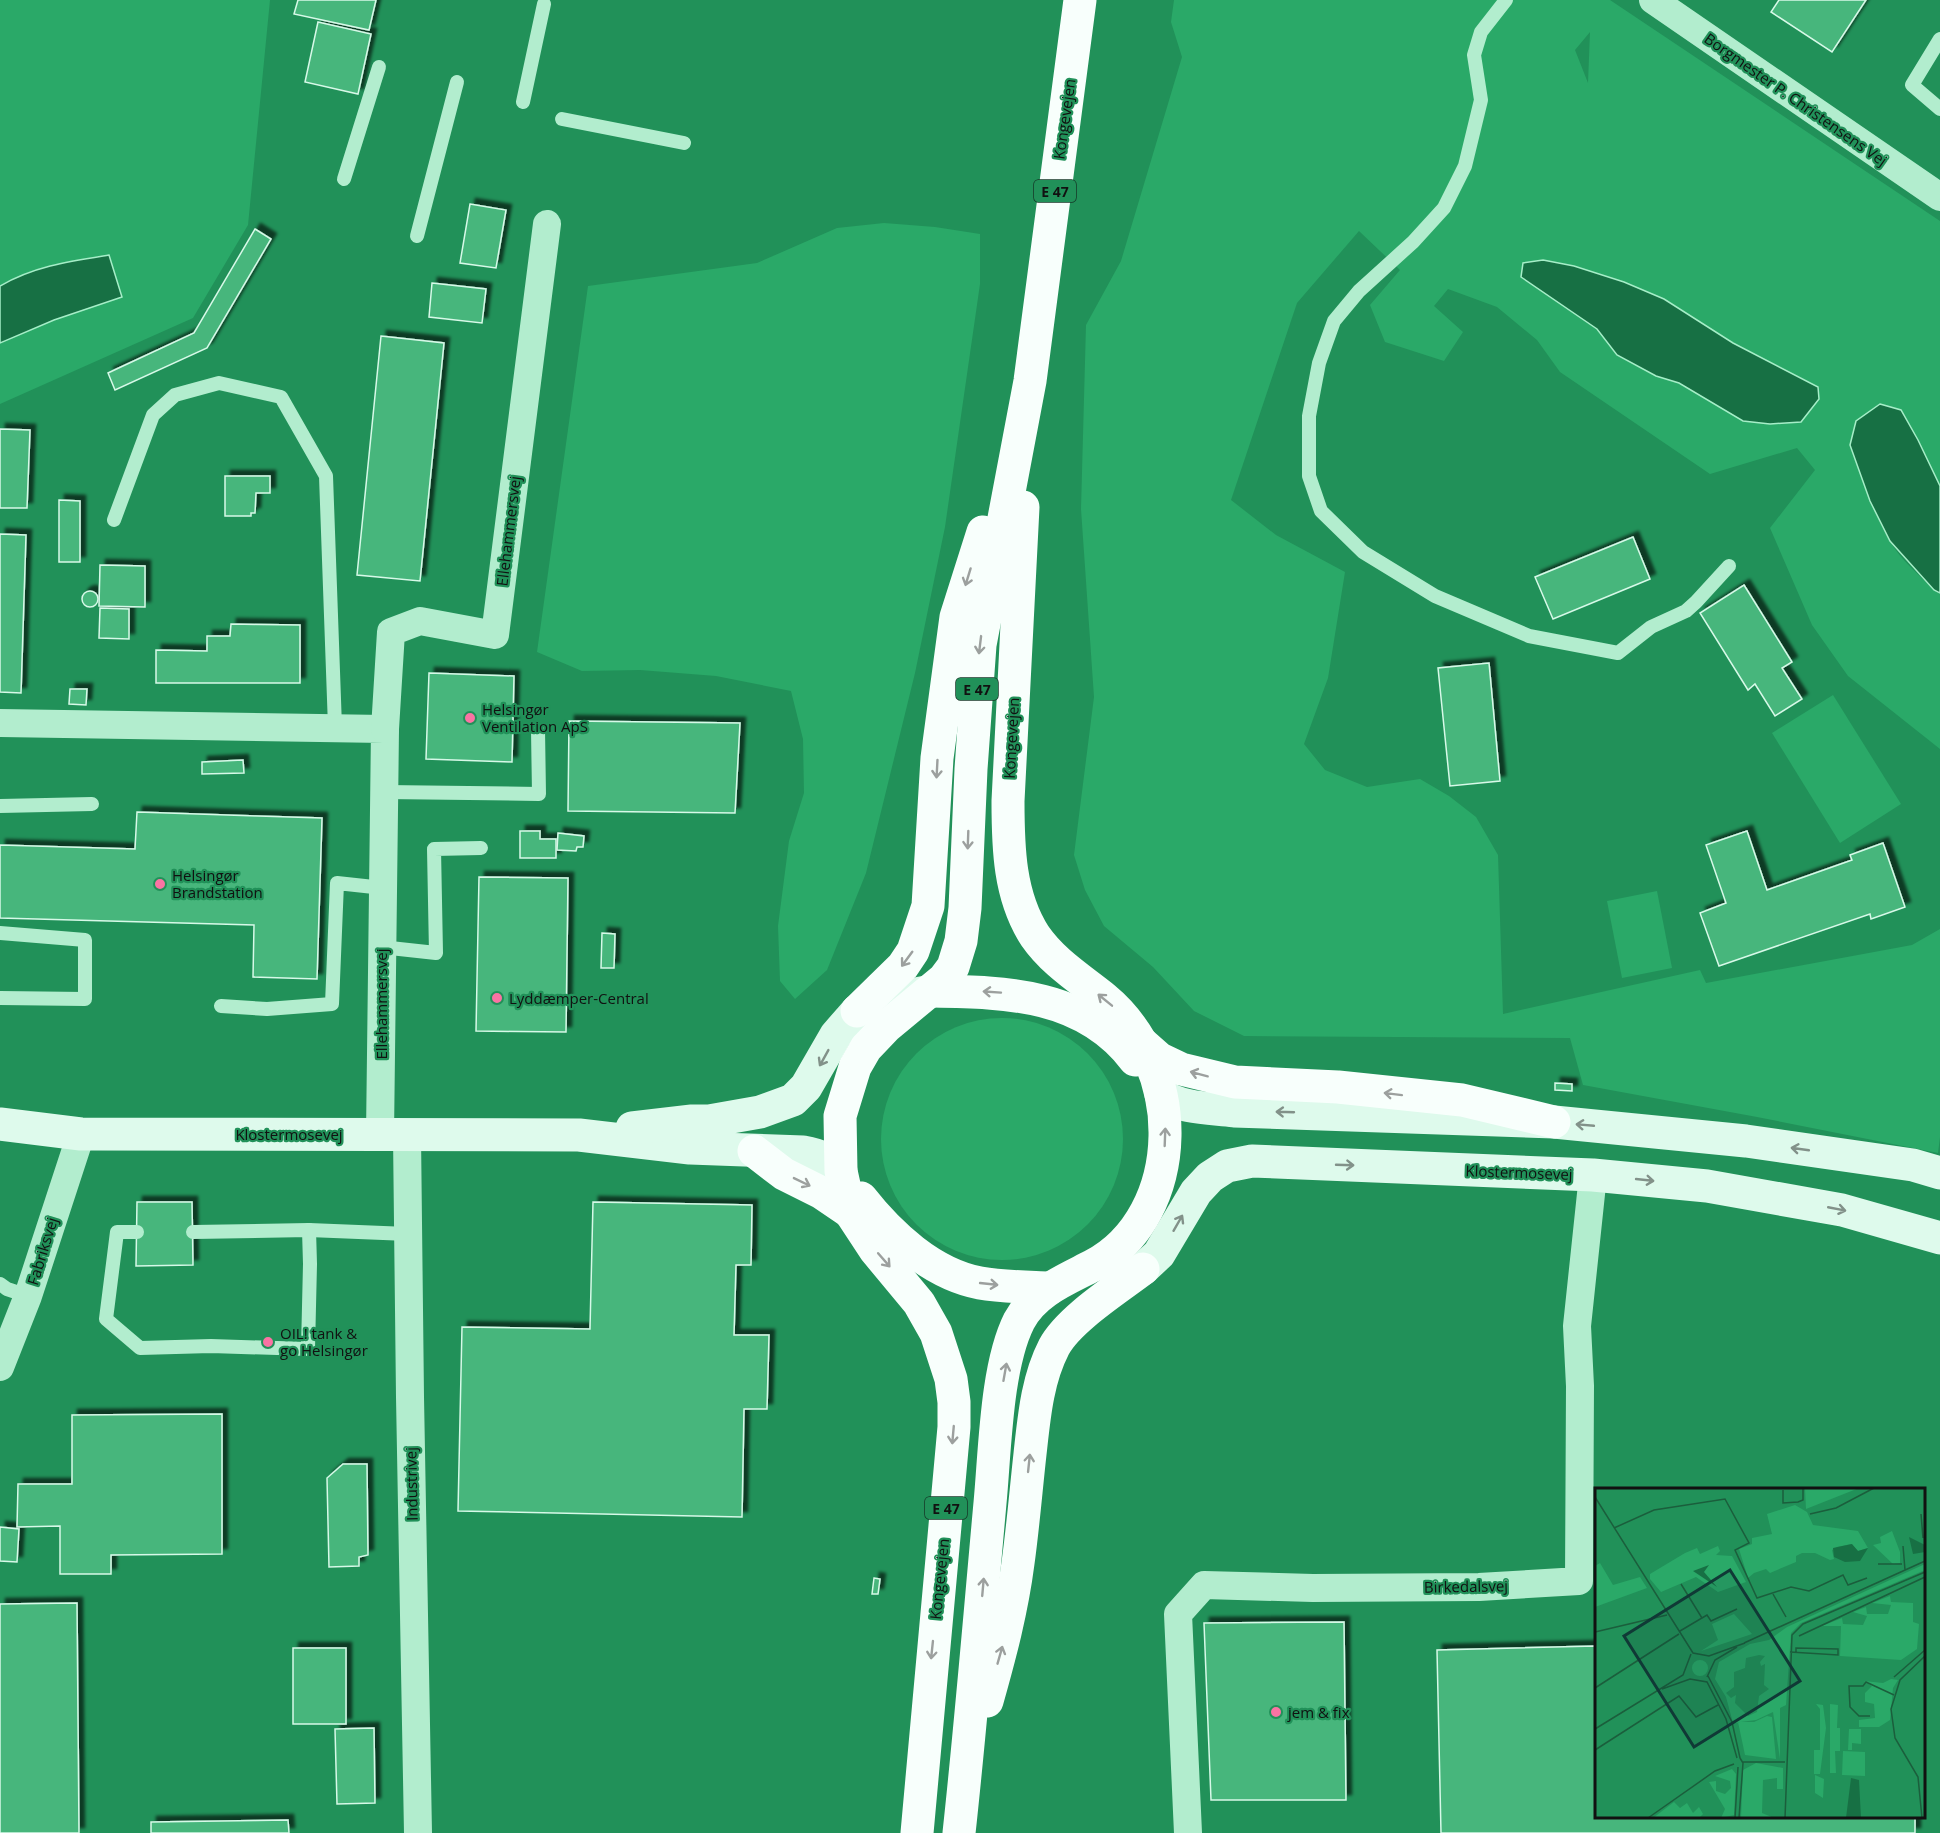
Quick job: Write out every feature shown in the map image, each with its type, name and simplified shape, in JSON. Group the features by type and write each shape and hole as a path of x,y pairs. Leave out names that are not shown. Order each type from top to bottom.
{"main road":[{"name":"Kongevejen","path":"932,991 953,967 961,941 965,908 971,769 980,645 1029,381 1080,0"},
{"name":"Kongevejen","path":"1029,381 1008,801 1011,864 1023,912 1033,933 1046,950 1116,1009 1143,1044"},
{"path":"857,1011 903,966 914,951 926,915 931,887 937,758 956,617 1029,381"},
{"path":"857,1011 878,1001 932,991"},
{"name":"E 47","path":"850,1212 840,1171 840,1116 855,1067 866,1048 886,1028 932,991 985,992 1025,996 1074,1011 1114,1037 1129,1052 1161,1095"},
{"name":"Klostermosevej","path":"0,1124 81,1134 579,1135 719,1119 760,1112 793,1100 806,1087 836,1035 857,1011"},
{"path":"1143,1044 1160,1059 1181,1069 1234,1082 1338,1087 1462,1100 1554,1122"},
{"name":"E 47","path":"959,1833 999,1410 1012,1338 1025,1310 1050,1288 1109,1255 1135,1231 1154,1198 1163,1160 1165,1122 1161,1095 1143,1044"},
{"path":"1161,1095 1185,1105 1234,1111 1554,1122 1746,1141 1913,1165 1940,1173"},
{"name":"Klostermosevej","path":"579,1135 690,1148 803,1152 827,1159 840,1171"},
{"path":"754,1151 784,1174 822,1192 850,1212"},
{"name":"Klostermosevej","path":"1143,1269 1159,1254 1196,1191 1210,1177 1227,1166 1252,1161 1593,1175 1707,1186 1842,1210 1940,1238"},
{"path":"840,1171 893,1234 934,1264 954,1275 982,1284 1050,1288 1118,1280 1143,1269"},
{"name":"Kongevejen","path":"850,1212 875,1250 920,1303 945,1357 954,1402 954,1427 917,1833"},
{"path":"966,1772 1004,1642 1018,1564 1035,1410 1043,1377 1054,1347 1064,1333 1077,1320 1143,1269"}],"street":[{"name":"Borgmester P. Christensens Vej","path":"1653,0 1940,197"},
{"name":"Ellehammersvej","path":"394,1135 381,947 385,729 391,632 420,621 495,635 547,224"},
{"path":"0,723 385,729"},
{"name":"Fabriksvej","path":"0,1367 28,1296 81,1134"},
{"name":"Industrivej","path":"394,1135 408,1234 418,1833"},
{"name":"Birkedalsvej","path":"1188,1833 1178,1614 1204,1585 1312,1588 1468,1587 1579,1581 1580,1386 1577,1326 1593,1175"}],"lane":[{"path":"1506,0 1481,32 1474,55 1481,100 1465,166 1444,208 1413,242 1359,291 1334,321 1320,363 1309,416 1309,476 1321,511 1363,552 1435,596 1530,636 1618,653 1651,627 1686,611 1729,566"},
{"path":"523,102 544,4"},
{"path":"1940,39 1911,85 1940,109"},
{"path":"344,179 379,67"},
{"path":"417,236 457,82"},
{"path":"562,119 684,143"},
{"path":"114,520 153,415 175,395 219,383 281,397 326,476 335,727"},
{"path":"385,792 539,795 538,730"},
{"path":"0,806 92,804"},
{"path":"381,947 436,953 434,849 481,848"},
{"path":"221,1006 267,1009 332,1004 337,883 383,888"},
{"path":"0,933 85,940 85,999 0,998"},
{"path":"193,1232 309,1230 408,1234"},
{"path":"137,1232 117,1233 106,1319 140,1348 211,1346 308,1349 309,1230"},
{"path":"0,1284 7,1289 28,1296"}],"shaded area":[{"path":"0,0 270,0 248,225 193,318 0,404 0,343 54,320 122,297 109,255 39,269 0,286"},
{"path":"1174,0 1610,0 1940,221 1940,486 1901,410 1863,478 1871,502 1893,547 1916,573 1940,593 1940,749 1848,676 1812,625 1770,528 1815,470 1797,448 1710,474 1560,372 1537,340 1497,307 1448,289 1434,306 1463,332 1444,361 1385,342 1370,305 1400,270 1359,231 1297,303 1231,500 1276,535 1345,572 1328,678 1304,744 1325,770 1367,787 1420,779 1449,796 1476,817 1498,855 1503,1014 1700,970 1706,983 1912,945 1940,929 1940,1137 1938,1153 1583,1085 1570,1038 1244,1036 1194,1011 1153,967 1104,926 1085,890 1074,855 1094,697 1081,509 1086,325 1121,261 1182,57 1171,22","holes":["1590,32 1588,83 1575,50","1574,266 1624,282 1664,299 1733,343 1817,387 1723,409 1679,383 1656,376 1617,355 1597,329 1548,295"]},
{"path":"884,223 935,227 980,234 980,284 945,527 915,673 866,873 827,970 795,999 780,981 778,926 789,841 804,793 803,739 791,691 716,676 640,670 582,671 537,652 588,286 757,263 837,228"},
{"path":"109,255 122,297 54,320 0,343 0,286 39,269"},
{"path":"1543,260 1574,266 1624,282 1664,299 1733,343 1818,387 1819,399 1801,422 1770,424 1743,421 1679,383 1656,376 1617,355 1597,329 1521,277 1523,263"},
{"path":"1880,404 1901,410 1940,486 1940,593 1934,590 1890,541 1870,501 1850,445 1856,421"},
{"path":"1833,695 1901,804 1840,843 1772,733"},
{"path":"1657,891 1672,968 1622,978 1607,901"},
{"path":"990,1018 1014,1018 1037,1023 1059,1032 1088,1053 1103,1072 1114,1093 1121,1115 1123,1139 1121,1163 1114,1185 1103,1206 1088,1225 1059,1246 1037,1255 1014,1260 990,1260 967,1255 945,1246 925,1233 908,1216 895,1196 886,1174 881,1151 881,1127 886,1104 895,1082 908,1062 925,1045 945,1032 967,1023"}],"building":[{"path":"298,0 376,0 369,30 294,14"},
{"path":"1779,0 1866,0 1832,52 1771,12"},
{"path":"318,22 371,34 358,94 305,82"},
{"path":"470,204 506,210 496,268 460,263"},
{"path":"255,229 271,239 207,348 115,390 108,373 194,333"},
{"path":"432,283 486,289 482,323 429,317"},
{"path":"381,336 444,343 420,581 357,575"},
{"path":"0,429 30,430 27,508 0,508"},
{"path":"225,476 270,476 270,493 256,493 255,513 251,513 251,516 225,516"},
{"path":"59,500 80,501 80,562 59,562"},
{"path":"0,534 26,535 21,693 0,692"},
{"path":"1633,537 1650,579 1553,619 1535,577"},
{"path":"100,565 145,566 145,607 99,606"},
{"path":"1744,585 1792,662 1782,668 1802,699 1775,716 1755,684 1748,690 1700,613"},
{"path":"87,591 93,591 98,599 96,605 87,607 82,602 82,596"},
{"path":"100,608 129,609 129,639 99,638"},
{"path":"231,624 300,625 300,683 156,683 156,650 207,651 207,636 230,636"},
{"path":"1489,663 1500,781 1450,786 1438,668"},
{"name":"Helsingør Ventilation ApS","path":"429,673 514,676 512,762 426,759"},
{"path":"70,689 87,689 86,705 69,704"},
{"path":"569,721 740,723 735,813 568,811"},
{"path":"243,760 244,773 202,774 202,762"},
{"name":"Helsingør Brandstation","path":"137,812 322,818 317,979 253,977 254,925 0,918 0,845 135,849"},
{"path":"520,831 540,831 540,839 556,839 556,858 520,858"},
{"path":"1747,831 1767,890 1852,860 1850,855 1883,843 1905,907 1871,919 1870,914 1719,966 1700,913 1726,903 1706,845"},
{"path":"558,833 584,836 583,847 577,847 576,851 557,850"},
{"path":"479,877 568,878 566,1032 476,1031"},
{"path":"602,933 615,934 614,968 601,968"},
{"path":"1555,1083 1572,1084 1572,1091 1555,1090"},
{"path":"137,1202 192,1202 193,1265 136,1266"},
{"path":"593,1202 752,1205 751,1265 736,1265 734,1335 769,1335 767,1409 744,1409 742,1517 458,1511 462,1327 590,1329"},
{"path":"222,1414 222,1554 111,1555 111,1574 60,1574 60,1526 17,1527 18,1484 72,1484 72,1415"},
{"path":"343,1464 367,1464 368,1555 359,1557 359,1566 329,1567 327,1478"},
{"path":"0,1527 19,1529 17,1562 0,1561"},
{"path":"874,1578 880,1579 878,1594 872,1594"},
{"path":"77,1603 79,1833 0,1833 0,1604"},
{"name":"jem & fix","path":"1344,1622 1346,1800 1211,1800 1204,1623"},
{"path":"1595,1646 1595,1818 1915,1818 1915,1833 1441,1833 1437,1650"},
{"path":"293,1648 346,1648 346,1724 293,1724"},
{"path":"374,1728 375,1803 337,1804 335,1729"},
{"path":"288,1820 289,1833 151,1833 151,1822"}],"place":[{"name":"Helsingør Ventilation ApS","path":"470,718"},
{"name":"Helsingør Brandstation","path":"160,884"},
{"name":"Lyddæmper-Central","path":"497,998"},
{"name":"OIL! tank & go Helsingør","path":"268,1342"},
{"name":"jem & fix","path":"1276,1712"}]}
